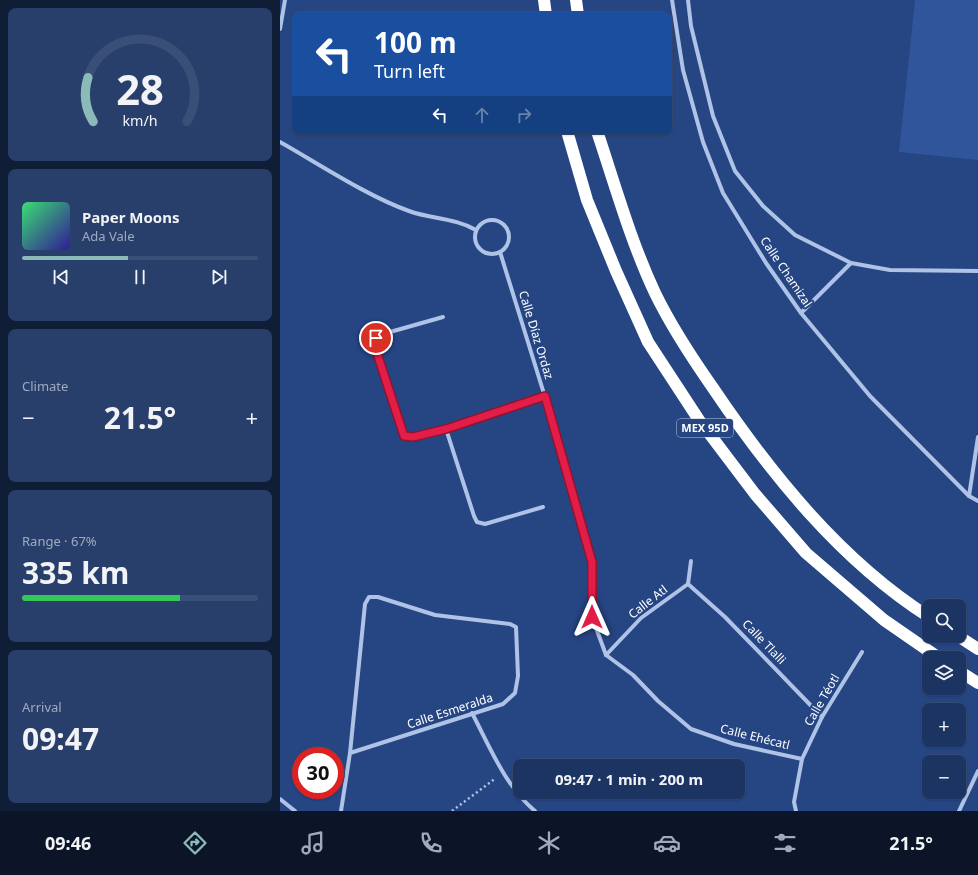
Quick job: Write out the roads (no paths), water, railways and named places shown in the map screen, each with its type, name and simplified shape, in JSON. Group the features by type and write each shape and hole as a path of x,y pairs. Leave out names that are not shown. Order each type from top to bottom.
{"highway":[{"path":"544,0 546,12"},
{"path":"576,0 578,12"},
{"name":"MEX 95D","path":"568,134 587,200 619,278 648,342 699,420 755,494 806,553 884,620 929,651"},
{"name":"MEX 95D","path":"598,134 624,212 655,293 691,355 735,420 804,507 852,557 922,612"},
{"path":"966,641 978,649"},
{"path":"966,675 978,683"}],"street":[{"path":"280,29 285,0"},
{"name":"Calle Chamizal","path":"672,0 683,70 703,142 723,193 766,263 801,313 870,396 970,496 978,501"},
{"name":"Calle Chamizal","path":"688,0 691,26 713,116 736,171 764,206 795,235 851,263 890,270 978,271"},
{"path":"280,142 371,193 409,211 465,223 476,230"},
{"path":"494,220 503,224 508,233 508,244 500,252 490,254 480,249 475,240 476,230 483,222 494,220"},
{"name":"Calle Díaz Ordaz","path":"500,252 545,396 592,562 592,617 606,655"},
{"path":"801,313 851,263"},
{"path":"443,317 383,334 376,338 375,347 404,436 413,437 446,429 545,396"},
{"path":"446,429 474,516 478,522 485,524 543,507"},
{"path":"970,496 978,437"},
{"path":"688,584 691,561"},
{"name":"Calle Atl","path":"606,655 641,618 688,584"},
{"name":"Calle Tlalli","path":"688,584 725,617 822,717"},
{"name":"Calle Esmeralda","path":"341,811 350,753 365,604 369,597 378,597 435,615 510,624 516,627 518,676 515,693 503,704 350,753"},
{"name":"Calle Téotl","path":"802,759 822,717 862,652"},
{"name":"Calle Ehécatl","path":"606,655 633,675 658,701 691,729 734,744 802,759 794,802 796,811"},
{"path":"472,713 503,773 524,801 536,811"},
{"path":"959,811 978,771"},
{"path":"280,799 294,811"}]}
